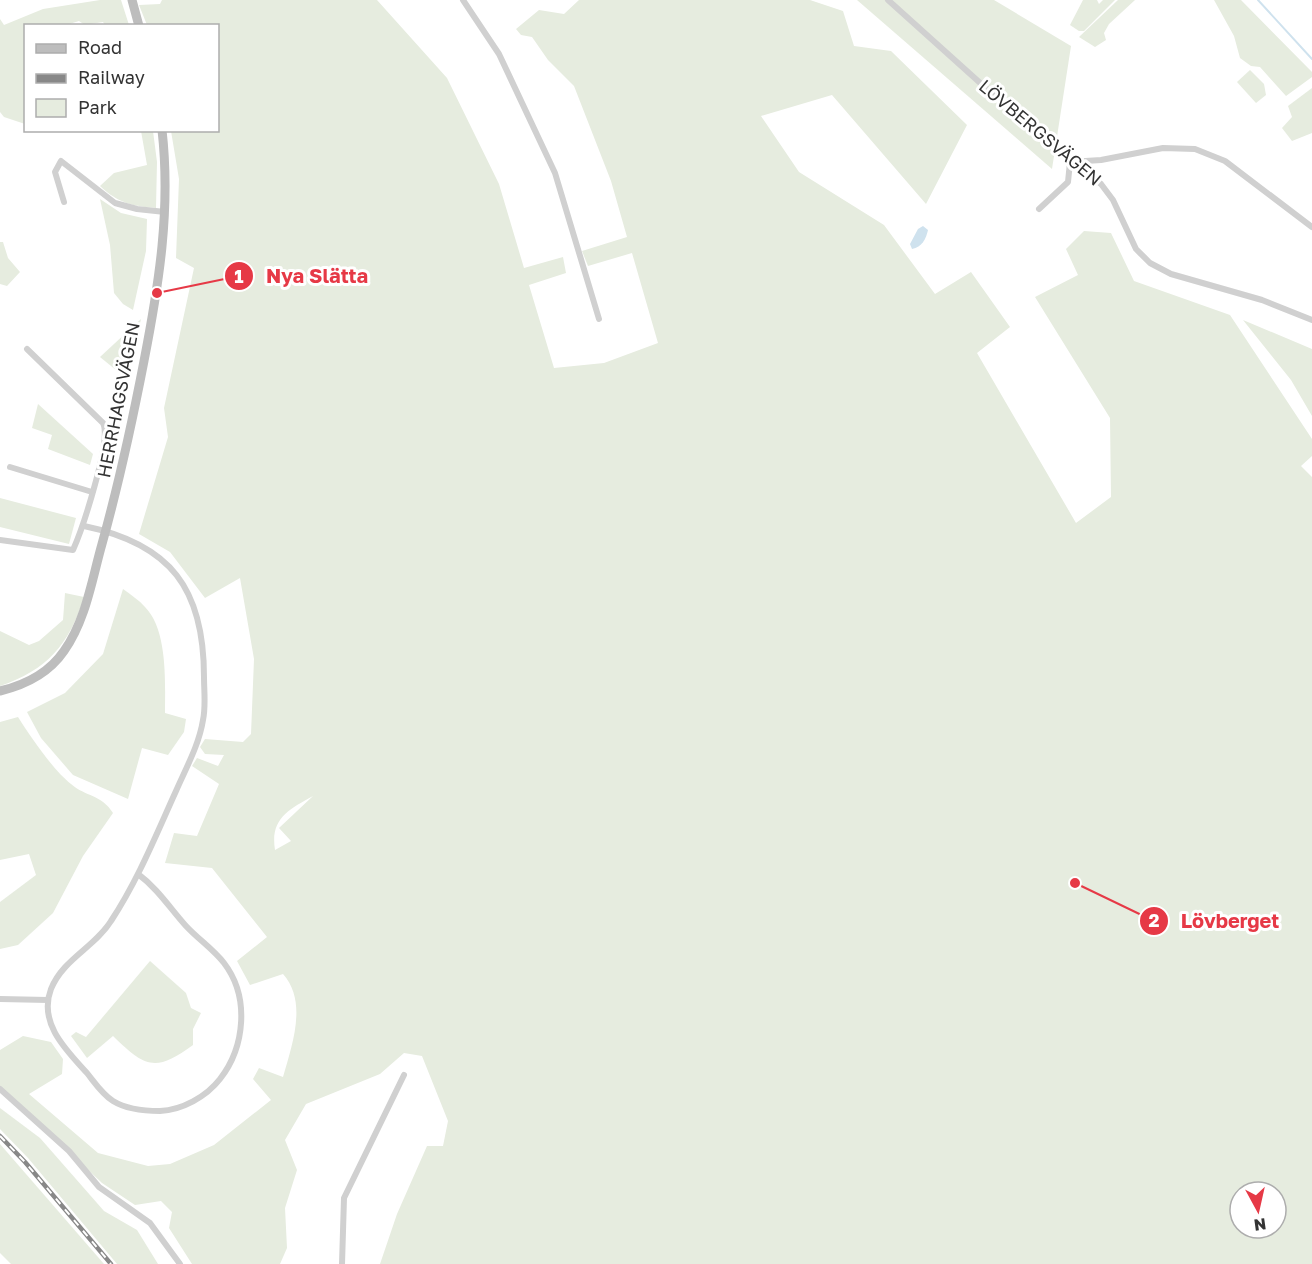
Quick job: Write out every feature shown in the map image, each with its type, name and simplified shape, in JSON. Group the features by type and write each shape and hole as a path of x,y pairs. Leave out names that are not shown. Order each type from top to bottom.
{"street":[{"path":"132,0 138,24"},
{"path":"463,0 499,54 555,172 599,319"},
{"name":"LÖVBERGSVÄGEN","path":"888,0 1070,162 1095,178 1105,188 1136,249 1150,263 1171,274 1262,300 1312,320"},
{"name":"HERRHAGSVÄGEN","path":"0,691 21,685 40,675 67,647 82,615 125,457 162,258 165,212 162,132"},
{"path":"1039,209 1068,182 1070,162 1101,160 1163,148 1195,149 1225,160 1312,227"},
{"path":"64,202 55,172 61,161 115,203 137,209 165,212"},
{"name":"HERRHAGSVÄGEN","path":"0,540 73,550 84,526 107,438 106,429 27,349"},
{"name":"HERRHAGSVÄGEN","path":"9,467 92,492"},
{"path":"84,526 106,531 147,547 163,560 185,587 201,632 204,712 200,735 138,874 107,928 62,969 48,1000 52,1028 59,1042 104,1093 121,1105 146,1111 178,1108 207,1092 225,1073 235,1053 240,1030 241,1000 232,976 217,955 188,928 149,882 138,874"},
{"path":"0,999 48,1000"},
{"path":"342,1264 344,1198 404,1075"},
{"path":"0,1089 69,1151 99,1187 150,1223 180,1264"}],"green space":[{"path":"100,0 121,0 129,24 104,24 103,22 84,24 79,21 69,24 24,24 24,124 4,117 0,112 0,19 4,25 43,9"},
{"path":"162,0 377,0 447,78 499,184 524,268 563,257 566,273 529,285 554,368 604,363 658,343 632,253 588,266 582,251 627,237 611,181 574,86 548,60 532,37 521,35 516,29 539,10 564,14 579,0 810,0 843,11 854,46 891,51 967,125 926,204 832,95 761,116 799,172 884,225 935,294 971,272 1010,327 977,353 1076,523 1111,497 1110,418 1035,297 1078,275 1066,249 1084,231 1111,233 1134,281 1230,315 1312,439 1312,456 1301,466 1312,477 1312,1264 380,1264 397,1214 427,1146 443,1146 448,1121 422,1056 404,1053 380,1074 306,1104 285,1140 297,1170 285,1208 287,1248 280,1264 192,1264 169,1228 172,1212 161,1201 135,1205 102,1183 0,1086 0,1050 23,1036 51,1042 63,1059 62,1074 29,1094 98,1153 148,1166 170,1164 214,1145 271,1100 253,1079 259,1068 283,1077 296,1024 295,997 291,985 283,974 250,985 237,961 267,937 212,868 165,863 174,833 197,836 219,784 192,766 197,758 218,766 224,755 205,754 200,747 205,739 243,742 251,734 254,659 240,578 205,598 170,552 139,534 168,437 164,408 194,268 176,258 179,179 171,132 219,132 219,24 147,24 139,5 160,4","holes":["313,796 279,828 291,841 275,850 274,839 278,823 289,811"]},
{"path":"857,0 994,0 1071,46 1052,169"},
{"path":"1083,0 1097,0 1099,4 1103,0 1115,0 1084,31 1079,31 1070,25"},
{"path":"1118,0 1135,0 1109,24 1104,33 1106,40 1095,47 1079,37"},
{"path":"1214,0 1241,0 1312,72 1312,77 1286,96 1260,67 1251,66 1240,58 1234,36"},
{"path":"1250,70 1264,84 1266,95 1256,103 1237,82"},
{"path":"1312,88 1312,133 1292,141 1282,128 1292,117 1288,106"},
{"path":"141,132 153,132 157,162 156,208 126,203 100,186 114,173 147,165"},
{"path":"100,199 121,213 147,219 146,251 133,310 123,304 114,293 110,245"},
{"path":"0,242 3,242 8,258 20,272 7,286 0,284"},
{"path":"141,319 127,379 100,357"},
{"path":"1243,320 1312,349 1312,416 1291,380"},
{"path":"38,404 93,454 90,465 48,449 52,435 32,428"},
{"path":"0,498 76,518 69,544 0,527"},
{"path":"123,589 145,607 158,629 164,657 165,713 186,719 184,732 168,755 142,748 128,799 73,775 41,738 27,712 65,693 103,654"},
{"path":"65,593 84,597 63,642 54,654 31,672 0,686 0,631 29,645 39,641 63,620"},
{"path":"18,717 42,752 64,778 103,802 113,813 83,856 53,913 18,945 0,949 0,902 36,875 29,854 0,860 0,722"},
{"path":"150,961 186,993 191,1008 201,1013 193,1029 193,1045 169,1060 151,1063 142,1060 113,1036 87,1058 71,1036 76,1032 86,1037"},
{"path":"0,1108 40,1138 104,1211 137,1230 158,1264 117,1264 28,1158 0,1129"},
{"path":"0,1144 104,1264 11,1264 0,1253"}],"water":[{"path":"923,226 928,230 925,239 912,249 910,244 918,229"}],"waterway":[{"path":"1258,0 1312,59"}],"railway":[{"path":"0,1136 25,1162 111,1264"}],"place":[{"name":"Nya Slätta","path":"157,293"},
{"name":"Lövberget","path":"1075,883"}]}
